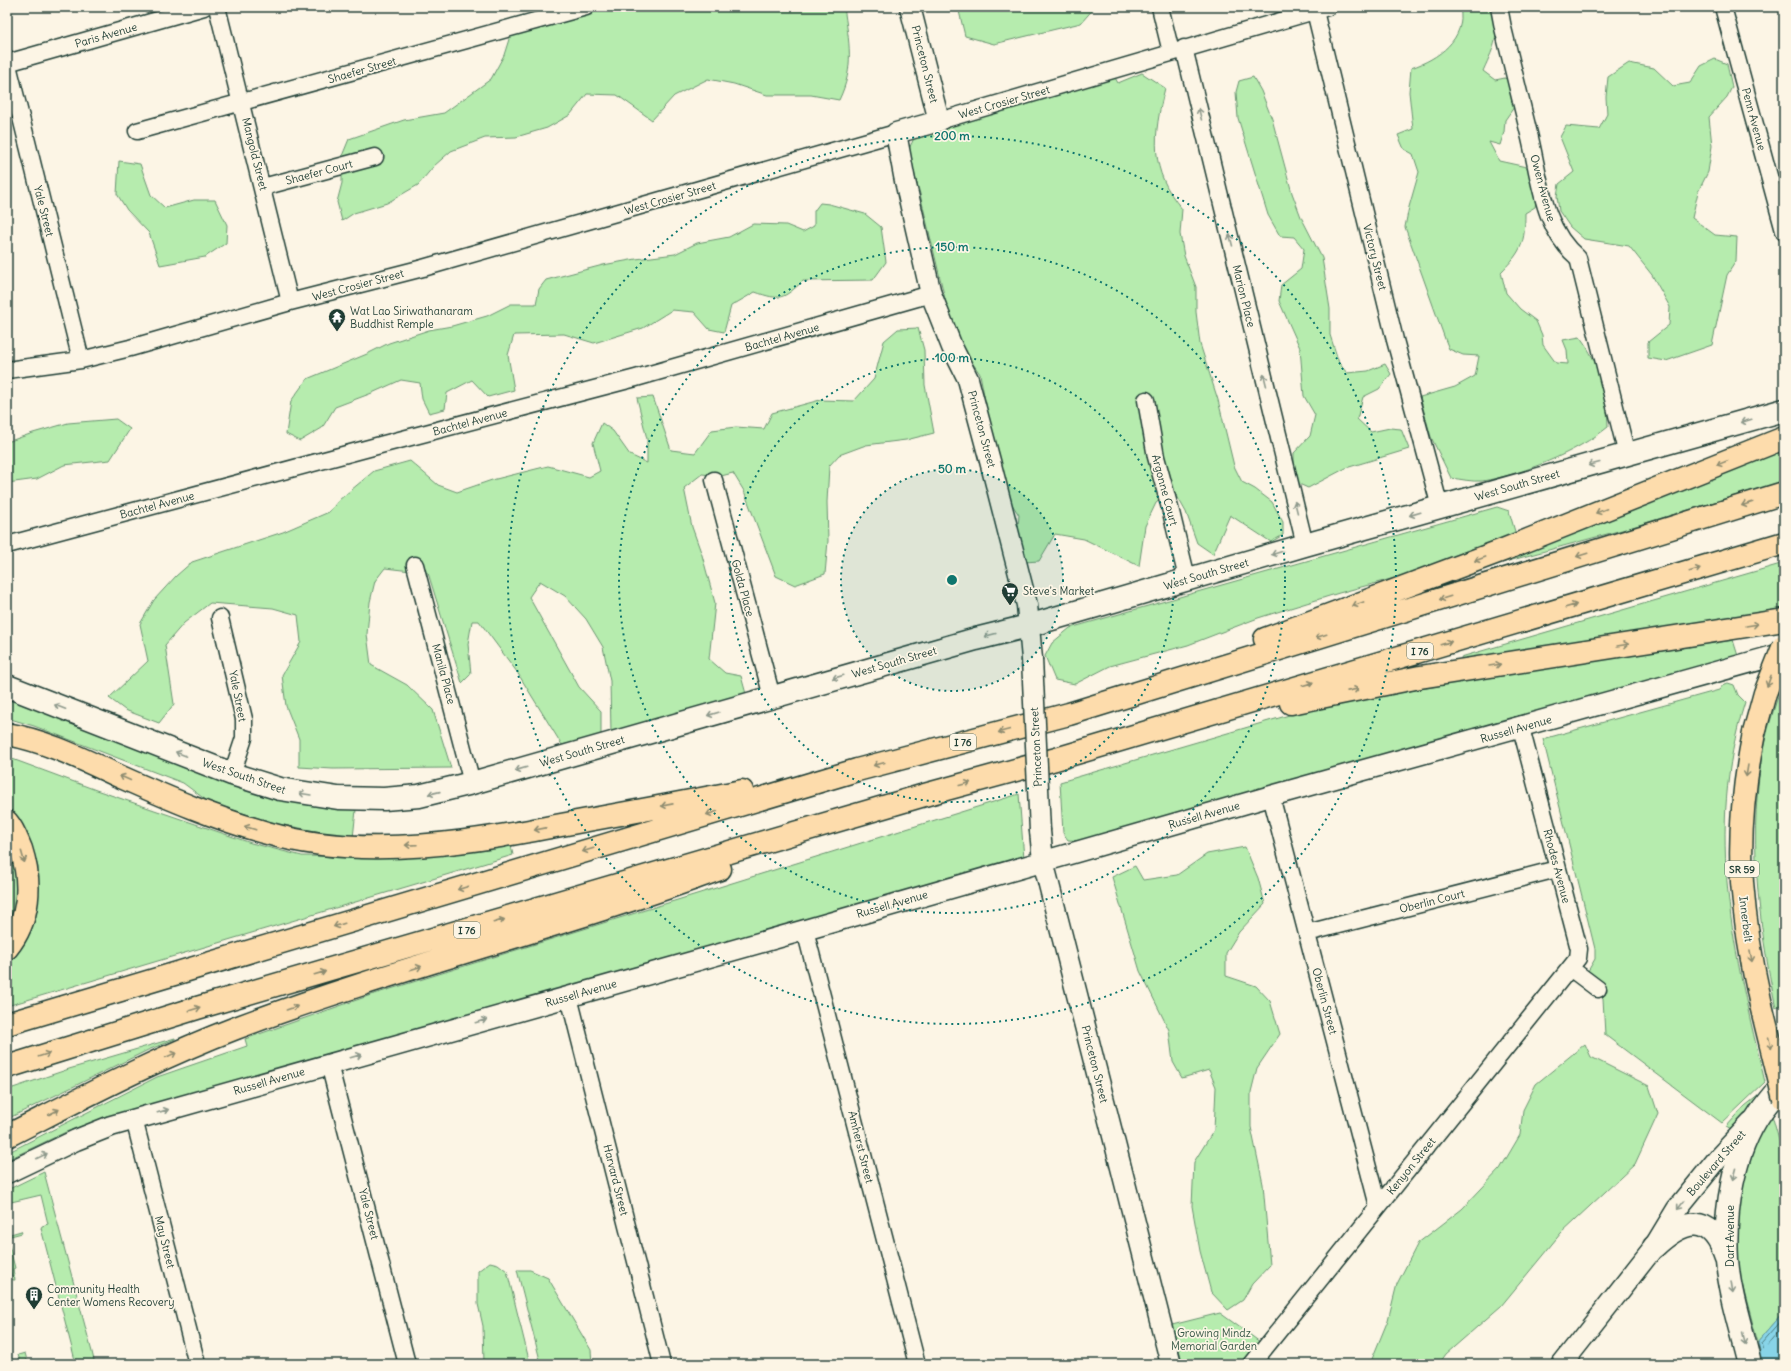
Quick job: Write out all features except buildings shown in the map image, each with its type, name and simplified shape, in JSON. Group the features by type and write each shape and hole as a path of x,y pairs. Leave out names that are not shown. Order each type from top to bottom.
{"highway":[{"path":"1069,714 1503,550 1784,438"},
{"name":"I 76","path":"7,1024 857,770 1069,714 1784,493"},
{"name":"I 76","path":"7,1066 198,1008 928,794 1056,759 1784,543"},
{"path":"1056,759 1316,697 1420,677 1784,620"},
{"name":"Innerbelt","path":"1784,645 1765,693 1754,733 1743,807 1742,881 1750,948 1761,1005 1784,1099"},
{"path":"7,734 39,742 67,752 160,794 238,824 288,839 340,846 374,847 432,845 504,836 857,770"},
{"path":"7,1136 141,1069 188,1047 236,1028 343,991 654,894 928,794"},
{"path":"7,822 18,840 23,856 28,889 26,909 19,927 7,948"}],"main road":[{"name":"West South Street","path":"7,686 232,774 265,785 296,793 364,799 419,796 472,783 976,638 1028,626 1305,544 1784,410"},
{"name":"Boulevard Street","path":"1761,1112 1784,1083"},
{"name":"Dart Avenue","path":"1750,1364 1727,1261 1728,1211 1731,1189 1746,1141 1761,1112"},
{"name":"Boulevard Street","path":"1654,1247 1667,1234 1676,1229 1696,1224 1712,1232 1723,1248 1727,1261"}],"street":[{"name":"Paris Avenue","path":"7,62 204,7"},
{"name":"Mangold Street","path":"217,7 242,102 290,302"},
{"name":"Shaefer Street","path":"137,131 586,7"},
{"name":"Princeton Street","path":"910,7 939,121"},
{"name":"Marion Place","path":"1160,7 1178,50 1305,544"},
{"name":"Owen Avenue","path":"1499,7 1540,185 1554,228 1567,249 1578,258 1580,264 1627,455"},
{"name":"Penn Avenue","path":"1723,7 1784,231"},
{"name":"West Crosier Street","path":"7,370 81,360 130,348 290,302 430,266 939,121 1320,8"},
{"name":"Victory Street","path":"1320,8 1395,340 1440,507"},
{"name":"Yale Street","path":"7,62 81,360"},
{"name":"Princeton Street","path":"896,133 905,181 931,294 952,347 968,379 1027,605 1032,659 1040,831 1043,861 1171,1364"},
{"name":"Shaefer Court","path":"263,187 375,157"},
{"name":"Bachtel Avenue","path":"7,545 636,378 931,294"},
{"name":"Argonne Court","path":"1146,400 1156,457 1187,578"},
{"name":"Golda Place","path":"714,480 772,697"},
{"name":"Manila Place","path":"415,565 472,783"},
{"name":"Yale Street","path":"220,618 244,719 244,738 232,774"},
{"name":"Russell Avenue","path":"7,1173 95,1131 134,1119 805,930 1271,796 1521,728 1784,653"},
{"name":"Rhodes Avenue","path":"1521,728 1579,949 1578,958 1570,968"},
{"name":"Oberlin Street","path":"1271,796 1378,1206"},
{"name":"Oberlin Court","path":"1307,933 1557,869"},
{"name":"Amherst Street","path":"805,930 917,1364"},
{"path":"1570,968 1598,989"},
{"name":"Kenyon Street","path":"1252,1364 1570,968"},
{"name":"Harvard Street","path":"569,997 662,1364"},
{"name":"Yale Street","path":"329,1064 407,1364"},
{"name":"Boulevard Street","path":"1562,1364 1654,1247 1677,1209 1720,1156 1761,1112"},
{"name":"May Street","path":"134,1119 197,1364"}],"green space":[{"path":"546,7 844,7 849,43 849,65 844,88 839,100 811,95 767,95 734,84 708,79 674,96 652,120 617,95 587,94 570,115 547,128 516,137 485,138 451,151 434,166 418,185 387,203 354,213 342,221 337,202 342,183 342,156 349,139 404,120 444,113 491,79 504,55 510,36"},
{"path":"958,7 1095,7 1081,23 994,44 965,36"},
{"path":"1460,7 1493,7 1496,34 1491,53 1483,71 1495,80 1505,78 1513,84 1514,107 1505,120 1504,132 1500,145 1489,142 1499,161 1531,168 1538,194 1535,207 1525,213 1524,232 1521,246 1514,258 1501,272 1506,293 1520,309 1536,321 1542,335 1543,345 1556,363 1568,364 1567,350 1563,340 1580,337 1593,358 1601,380 1606,403 1608,427 1581,445 1548,461 1514,474 1482,481 1451,478 1431,437 1420,397 1455,387 1475,376 1479,356 1463,355 1449,349 1445,339 1405,227 1419,172 1413,154 1404,149 1398,135 1413,129 1409,92 1411,68 1440,53 1455,38 1459,29 1461,18"},
{"path":"1715,59 1727,64 1732,87 1727,97 1709,117 1712,146 1708,172 1698,192 1692,218 1715,235 1737,237 1736,261 1727,275 1712,345 1666,361 1648,358 1648,342 1669,325 1670,307 1652,275 1629,246 1584,239 1570,227 1559,211 1557,196 1559,184 1574,172 1560,137 1566,126 1599,129 1607,114 1606,97 1608,77 1629,63 1654,68 1673,86 1690,83 1701,66"},
{"path":"1142,73 1165,88 1156,137 1159,166 1171,195 1182,209 1180,234 1184,256 1196,287 1196,312 1200,344 1218,400 1234,466 1242,482 1255,489 1272,502 1283,522 1283,535 1271,542 1230,515 1213,554 1197,543 1186,512 1173,489 1156,503 1145,526 1139,566 1084,539 1055,534 1039,561 1025,562 1017,538 1019,515 1002,489 980,374 969,358 951,324 920,194 908,151 916,134 1114,76 1118,83"},
{"path":"1253,77 1261,91 1272,119 1292,193 1301,217 1322,258 1330,309 1330,335 1339,363 1347,373 1368,371 1385,364 1391,374 1379,389 1363,397 1357,419 1371,432 1390,428 1401,429 1409,449 1346,468 1308,488 1299,484 1294,470 1294,453 1310,436 1315,415 1304,396 1300,348 1279,301 1281,285 1301,269 1304,249 1294,237 1280,236 1268,215 1238,118 1236,92 1239,81"},
{"path":"119,161 140,164 151,195 165,208 194,200 215,200 227,225 226,243 205,257 160,265 149,233 127,210 117,194"},
{"path":"820,203 865,214 881,227 886,262 873,280 803,281 791,292 781,297 771,297 755,292 731,306 724,332 709,329 694,312 672,310 643,328 594,343 564,334 514,335 508,355 514,390 488,397 472,380 447,393 445,409 429,413 422,399 420,383 401,380 335,407 322,428 300,441 286,434 291,401 307,379 367,354 389,343 429,330 452,326 487,316 511,304 536,304 539,289 546,280 603,265 675,254 697,243 729,237 753,224 786,225 803,232 814,226 814,211"},
{"path":"918,328 924,350 925,385 934,433 906,440 866,445 839,455 829,466 827,502 828,541 825,574 795,585 776,576 744,491 733,473 721,476 702,474 684,488 692,527 702,555 715,603 709,659 725,673 741,676 746,694 611,734 610,681 603,647 586,619 565,596 540,581 529,597 579,687 601,711 601,736 562,745 517,672 479,621 472,621 468,644 471,674 462,683 428,573 385,568 375,581 370,602 367,634 371,665 407,685 433,710 451,768 333,769 299,767 299,739 286,706 282,675 301,642 298,615 273,608 210,603 184,623 165,645 174,704 159,723 125,710 109,698 148,661 140,624 154,600 176,576 192,562 283,532 329,512 339,500 374,471 410,461 438,485 457,492 492,480 548,466 589,477 600,471 593,443 602,423 613,431 630,455 647,463 647,439 637,398 653,397 671,450 695,453 712,430 736,427 764,429 772,413 820,400 854,401 874,379 884,341 898,329"},
{"path":"116,419 130,429 110,460 64,465 37,479 7,483 7,442 68,423"},
{"path":"1784,446 1784,481 1629,528 1450,577"},
{"path":"1497,507 1509,511 1516,535 1458,561 1339,593 1258,618 1188,645 1110,666 1075,684 1055,680 1045,656 1052,643 1070,628"},
{"path":"1784,563 1784,607 1780,614 1463,664 1461,657"},
{"path":"1733,640 1738,656 1084,841 1068,840 1063,833 1060,782 1303,711 1460,682"},
{"path":"1784,678 1784,1002 1776,1008 1764,943 1760,910 1757,877 1756,811 1764,745"},
{"path":"1728,683 1734,685 1738,695 1745,702 1733,750 1726,798 1725,846 1728,893 1734,940 1743,987 1765,1082 1722,1123 1605,1035 1603,998 1581,983 1595,959 1595,949 1543,739 1719,690 1724,684"},
{"path":"7,691 283,798 356,810 353,838 278,824 210,803 183,783 34,726 7,718"},
{"path":"7,757 96,790 251,843 302,856 353,857 454,854 511,846 513,855 7,1006 7,965 18,951 38,895 38,867 28,835 7,809"},
{"path":"1019,794 1024,859 116,1114 66,1132 7,1160 7,1153 157,1077 247,1046 245,1039 368,996"},
{"path":"7,840 17,863 21,889 20,899 7,930"},
{"path":"1245,847 1258,878 1265,904 1239,932 1226,953 1226,976 1256,986 1270,1001 1280,1034 1257,1068 1251,1092 1251,1127 1263,1184 1270,1265 1252,1284 1243,1300 1228,1310 1211,1292 1200,1251 1192,1206 1194,1162 1214,1130 1216,1087 1209,1070 1182,1078 1173,1062 1169,1030 1140,971 1112,877 1135,866 1143,880 1177,875 1207,854"},
{"path":"175,1038 7,1119 7,1090 69,1069"},
{"path":"1585,1044 1591,1057 1649,1086 1658,1114 1635,1164 1561,1233 1501,1306 1446,1354 1439,1364 1370,1364 1388,1320 1397,1284 1418,1243 1462,1209 1500,1169 1520,1135 1523,1110 1536,1084"},
{"path":"1764,1091 1733,1131 1726,1127 1745,1106"},
{"path":"1772,1115 1784,1158 1784,1313 1758,1343 1740,1276 1737,1244 1737,1218 1743,1183 1759,1134"},
{"path":"44,1172 95,1364 76,1364 41,1228 42,1226 48,1224 41,1195 7,1203 7,1190"},
{"path":"21,1231 22,1233 7,1237 7,1235"},
{"path":"7,1237 15,1268 13,1269 15,1280 13,1280 7,1261"},
{"path":"490,1262 498,1264 507,1271 530,1364 484,1364 483,1326 478,1304 478,1271"},
{"path":"517,1270 530,1270 548,1278 591,1350 592,1364 541,1364"},
{"name":"Growing Mindz Memorial Garden","path":"1220,1313 1260,1342 1242,1364 1183,1364 1172,1325"},
{"path":"25,1353 28,1364 21,1364 18,1355"}],"water":[{"path":"1784,1313 1784,1364 1763,1364 1758,1343"}],"waterway":[{"path":"1761,1364 1784,1341"}],"place":[{"name":"Wat Lao Siriwathanaram Buddhist Remple","path":"337,332"},
{"name":"Steve's Market","path":"1010,606"},
{"name":"Community Health Center Womens Recovery","path":"34,1310"}]}
